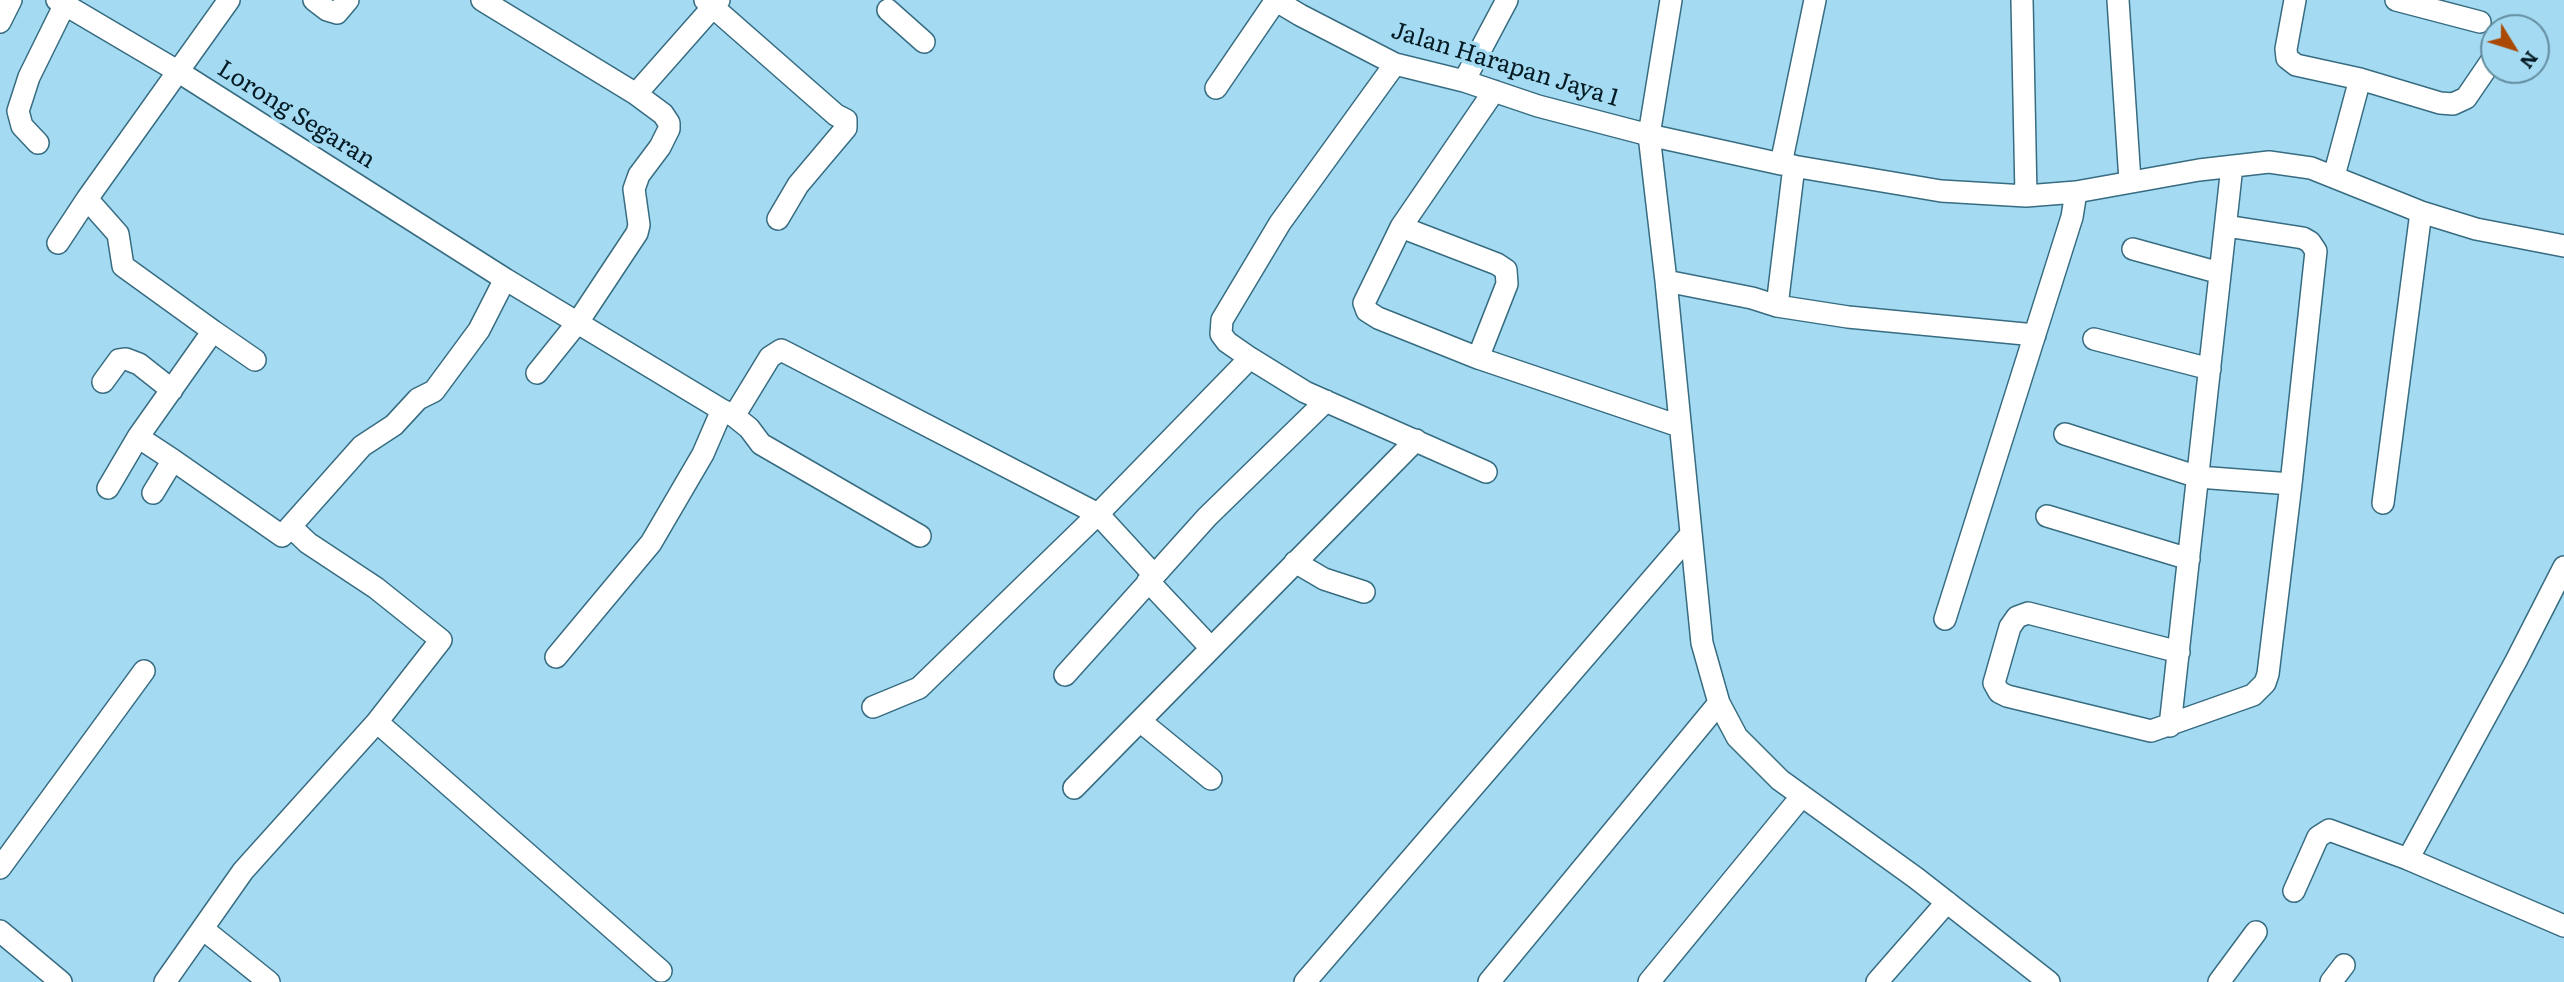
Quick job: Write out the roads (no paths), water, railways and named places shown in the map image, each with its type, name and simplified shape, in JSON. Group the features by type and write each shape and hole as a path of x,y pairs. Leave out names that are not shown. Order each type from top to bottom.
{"street":[{"path":"0,22 11,0"},
{"path":"58,243 229,0"},
{"path":"314,0 327,10 337,13 348,0"},
{"path":"482,0 636,94 663,114 669,122 669,129 660,147 639,175 634,189 639,225 637,233 578,322 537,373"},
{"path":"1216,88 1276,0"},
{"name":"Jalan Harapan Jaya 1","path":"1276,0 1306,8 1395,64 1465,81 1538,106 1649,135 1788,165 1928,189 2026,196 2076,192 2130,181 2269,162 2311,168 2421,212 2476,229 2564,246"},
{"path":"1465,81 1507,0"},
{"path":"1671,0 1649,135 1702,643 1719,703 1737,737 1763,765 1801,797 1882,852 2049,982"},
{"path":"1777,306 1788,165 1815,0"},
{"path":"2022,0 2026,196"},
{"path":"2118,0 2130,181"},
{"path":"2295,0 2286,49 2287,58 2296,65 2360,79 2440,103 2453,104 2466,98 2480,78"},
{"path":"2396,0 2480,25"},
{"path":"2451,0 2480,22"},
{"path":"636,94 712,2 836,115 846,120 846,128 798,185 778,219"},
{"path":"38,143 22,126 18,111 60,3"},
{"name":"Lorong Segaran","path":"60,3 179,72 505,279 728,413 750,428 761,444 920,536"},
{"path":"886,3 924,42"},
{"path":"1395,64 1280,223 1222,320 1221,334 1227,342 1250,358 1305,392 1486,472"},
{"path":"2334,176 2360,79"},
{"path":"1494,92 1401,227 1364,303 1367,311 1401,328 1478,358 1679,426"},
{"path":"2170,726 2232,166"},
{"path":"1945,620 2072,217 2076,192"},
{"path":"87,199 118,234 123,266 255,360"},
{"path":"2383,503 2421,212"},
{"path":"2179,652 2028,613 2017,617 2010,627 1994,683 1999,692 2007,696 2151,732 2253,695 2264,683 2268,674 2291,484 2316,251 2310,242 2303,238 2226,226"},
{"path":"1401,227 1497,264 1506,270 1507,284 1478,358"},
{"path":"2133,249 2220,273"},
{"path":"138,438 282,536 362,446 394,425 418,398 434,391 479,330 505,279"},
{"path":"1666,281 1752,298 1777,306 1848,317 2035,335"},
{"path":"108,488 138,438 213,331"},
{"path":"2094,340 2210,369"},
{"path":"556,657 651,542 728,413 770,357 781,350 1098,514 1211,648"},
{"path":"873,707 919,688 1098,514 1250,358"},
{"path":"103,382 120,360 126,359 139,364 172,390"},
{"path":"1065,675 1207,517 1326,401"},
{"path":"2065,434 2198,477 2291,484"},
{"path":"1074,788 1416,440"},
{"path":"153,493 173,460"},
{"path":"2047,516 2189,559"},
{"path":"165,982 243,871 377,722 441,640 376,588 308,543 291,527"},
{"path":"1306,982 1691,534"},
{"path":"1295,562 1324,579 1364,592"},
{"path":"2407,859 2516,661 2564,567"},
{"path":"0,868 144,671"},
{"path":"1489,982 1719,703"},
{"path":"1140,721 1211,779"},
{"path":"377,722 661,971"},
{"path":"1649,982 1801,797"},
{"path":"2294,891 2318,837 2329,830 2563,922"},
{"path":"1877,982 1947,902"},
{"path":"203,929 270,982"},
{"path":"0,931 61,982"},
{"path":"2219,982 2256,932"}]}
